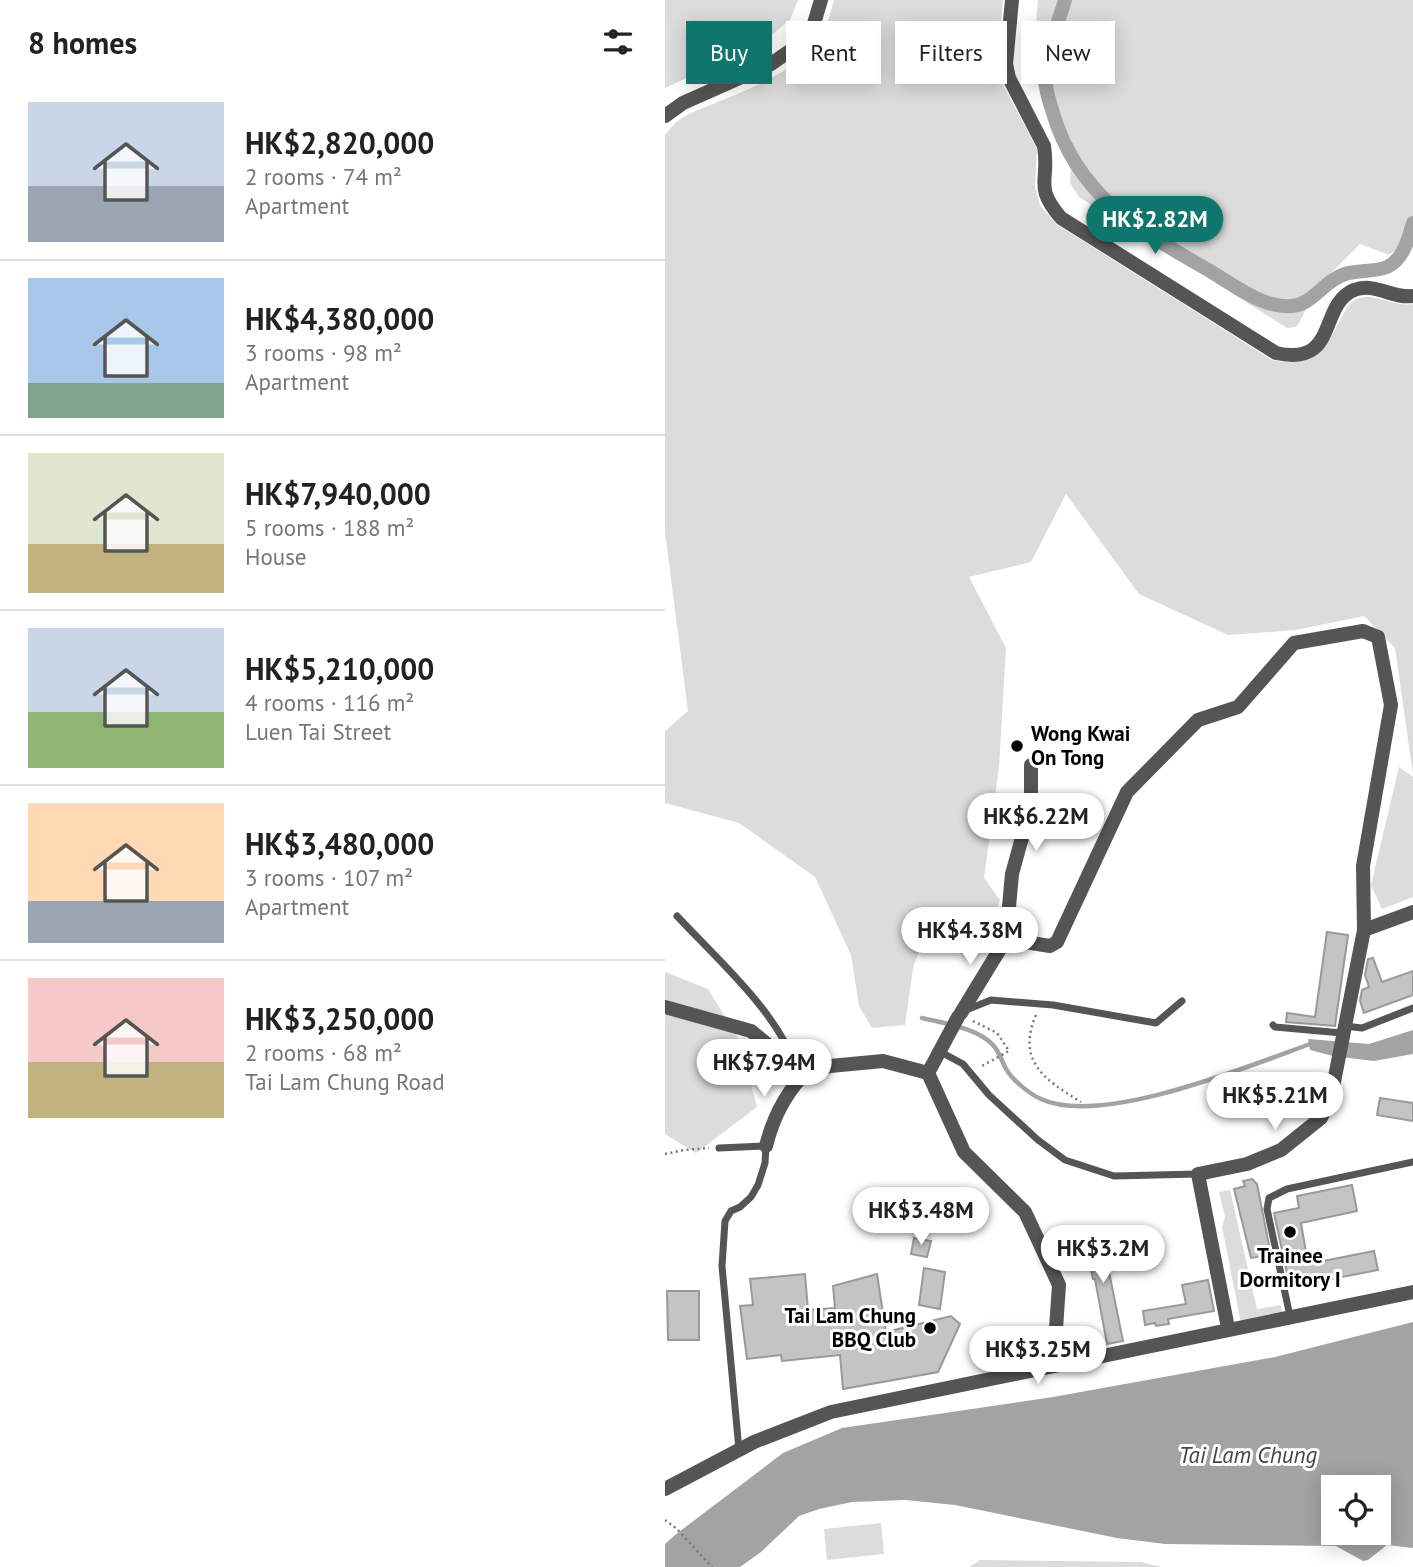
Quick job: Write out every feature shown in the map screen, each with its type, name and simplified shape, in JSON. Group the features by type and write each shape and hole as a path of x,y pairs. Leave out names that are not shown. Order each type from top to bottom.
{"street":[{"path":"665,116 683,103 771,64 794,47 813,27 821,0"},
{"path":"1012,0 1006,64 1009,78 1044,146 1046,157 1043,186 1047,201 1061,218 1276,352 1285,355 1307,353 1314,347 1324,335 1342,299 1353,291 1369,287 1397,297 1413,296"},
{"path":"1006,939 1050,946 1056,942 1127,792 1198,720 1238,707 1294,643 1363,631 1378,637 1391,705 1363,866 1364,930 1331,1097 1321,1118 1281,1150 1247,1164 1198,1174 1229,1328"},
{"path":"928,1073 1006,939 1012,874 1031,806 1031,765"},
{"path":"1364,930 1413,912"},
{"path":"665,1007 751,1031 800,1071 883,1061 928,1073"},
{"path":"766,1146 772,1122 800,1071"},
{"path":"928,1073 964,1152 1024,1212 1059,1285 1055,1343 1050,1366"},
{"path":"665,1489 739,1450 831,1412 1413,1292"}],"lane":[{"path":"677,916 767,1014 786,1041 800,1071"},
{"path":"961,1013 991,1000 1041,1004 1156,1023 1182,1001"},
{"path":"1273,1025 1343,1032 1362,1028 1413,1008"},
{"path":"942,1045 963,1064 989,1095 1038,1140 1065,1160 1114,1176 1198,1174"},
{"path":"719,1148 766,1146 765,1163 758,1185 751,1197 731,1211 725,1222 722,1266 739,1450"},
{"path":"1290,1316 1267,1209 1269,1198 1287,1189 1413,1162"}],"path":[{"path":"1041,1004 1028,1044 1033,1061 1049,1082 1081,1102"},
{"path":"961,1013 997,1033 1009,1051 985,1064"},
{"path":"665,1154 719,1148"},
{"path":"665,1520 677,1529 712,1567"}],"shaded area":[{"path":"665,0 798,0 790,20 772,34 772,21 686,21 686,78 665,88"},
{"path":"834,0 1003,0 1001,21 895,21 895,84 1003,84 1037,149 1035,187 1040,205 1056,224 1272,360 1297,362 1315,356 1327,343 1348,307 1362,297 1413,304 1413,774 1395,648 1364,616 1296,630 1228,635 1139,594 1066,494 1031,562 969,577 1006,648 999,767 984,878 1000,900 987,946 954,929 920,948 913,968 905,1025 872,1028 859,1006 851,955 815,877 739,823 665,803 665,731 688,711 665,532 665,135 676,122 689,114 759,84 772,84 772,78 786,69 786,84 881,84 881,21 828,21"},
{"path":"1038,0 1413,0 1413,239 1389,255 1360,244 1319,285 1296,327 1287,328 1079,197 1070,183 1072,141 1042,84 1115,84 1115,21 1036,21"},
{"path":"1399,767 1413,777 1413,897 1382,909 1371,885"},
{"path":"665,972 708,989 739,1039 757,1107 696,1153 665,1134"},
{"path":"1230,1190 1257,1309 1281,1305 1282,1314 1241,1323 1222,1227 1225,1217 1219,1192"},
{"path":"881,1523 884,1554 827,1560 824,1529"},
{"path":"980,1560 1141,1562 1161,1567 969,1567"}],"water":[{"path":"1413,1030 1413,1054 1374,1061 1310,1050 1308,1039 1369,1044"},
{"name":"Tai Lam Chung","path":"1413,1322 1413,1548 1387,1545 1363,1561 1336,1546 1165,1544 1117,1538 955,1505 905,1500 852,1502 799,1516 761,1552 740,1567 665,1567 665,1544 783,1453 842,1428 1053,1397 1275,1357"}],"building":[{"path":"1327,932 1348,935 1335,1026 1286,1022 1287,1013 1315,1017"},
{"path":"1373,958 1382,982 1413,971 1413,995 1364,1013 1360,1001 1362,990 1369,987 1365,975 1368,959"},
{"path":"1380,1098 1413,1103 1413,1121 1377,1115"},
{"path":"1252,1179 1257,1184 1271,1255 1251,1258 1234,1189 1245,1186 1243,1181"},
{"name":"Trainee Dormitory I","path":"1352,1185 1357,1211 1301,1223 1308,1264 1374,1251 1378,1270 1290,1287 1274,1213 1299,1208 1297,1196"},
{"path":"914,1238 931,1241 927,1257 911,1254"},
{"path":"1111,1238 1115,1255 1106,1257 1123,1341 1107,1344 1095,1279 1089,1260 1080,1261 1077,1245"},
{"path":"924,1268 945,1272 940,1309 919,1305"},
{"path":"805,1274 808,1310 835,1308 833,1286 877,1274 886,1332 951,1316 960,1324 938,1372 843,1389 840,1355 782,1361 781,1355 747,1359 740,1306 753,1305 750,1279"},
{"path":"1208,1280 1214,1311 1168,1319 1169,1324 1145,1325 1143,1311 1186,1304 1182,1285"},
{"path":"667,1291 699,1291 699,1340 668,1340"}],"waterway":[{"path":"1065,0 1047,56 1045,77 1050,103 1064,141 1077,166 1093,187 1112,206 1156,239 1258,299 1281,306 1292,306 1313,297 1337,277 1383,269 1393,263 1405,248 1413,223"},
{"path":"922,1018 959,1027 985,1038 997,1050 1011,1076 1023,1087 1041,1099 1067,1106 1136,1100 1214,1078 1313,1045"}],"place":[{"name":"Wong Kwai On Tong","path":"1017,746"},
{"name":"Trainee Dormitory I","path":"1290,1232"},
{"name":"Tai Lam Chung BBQ Club","path":"930,1328"}]}
